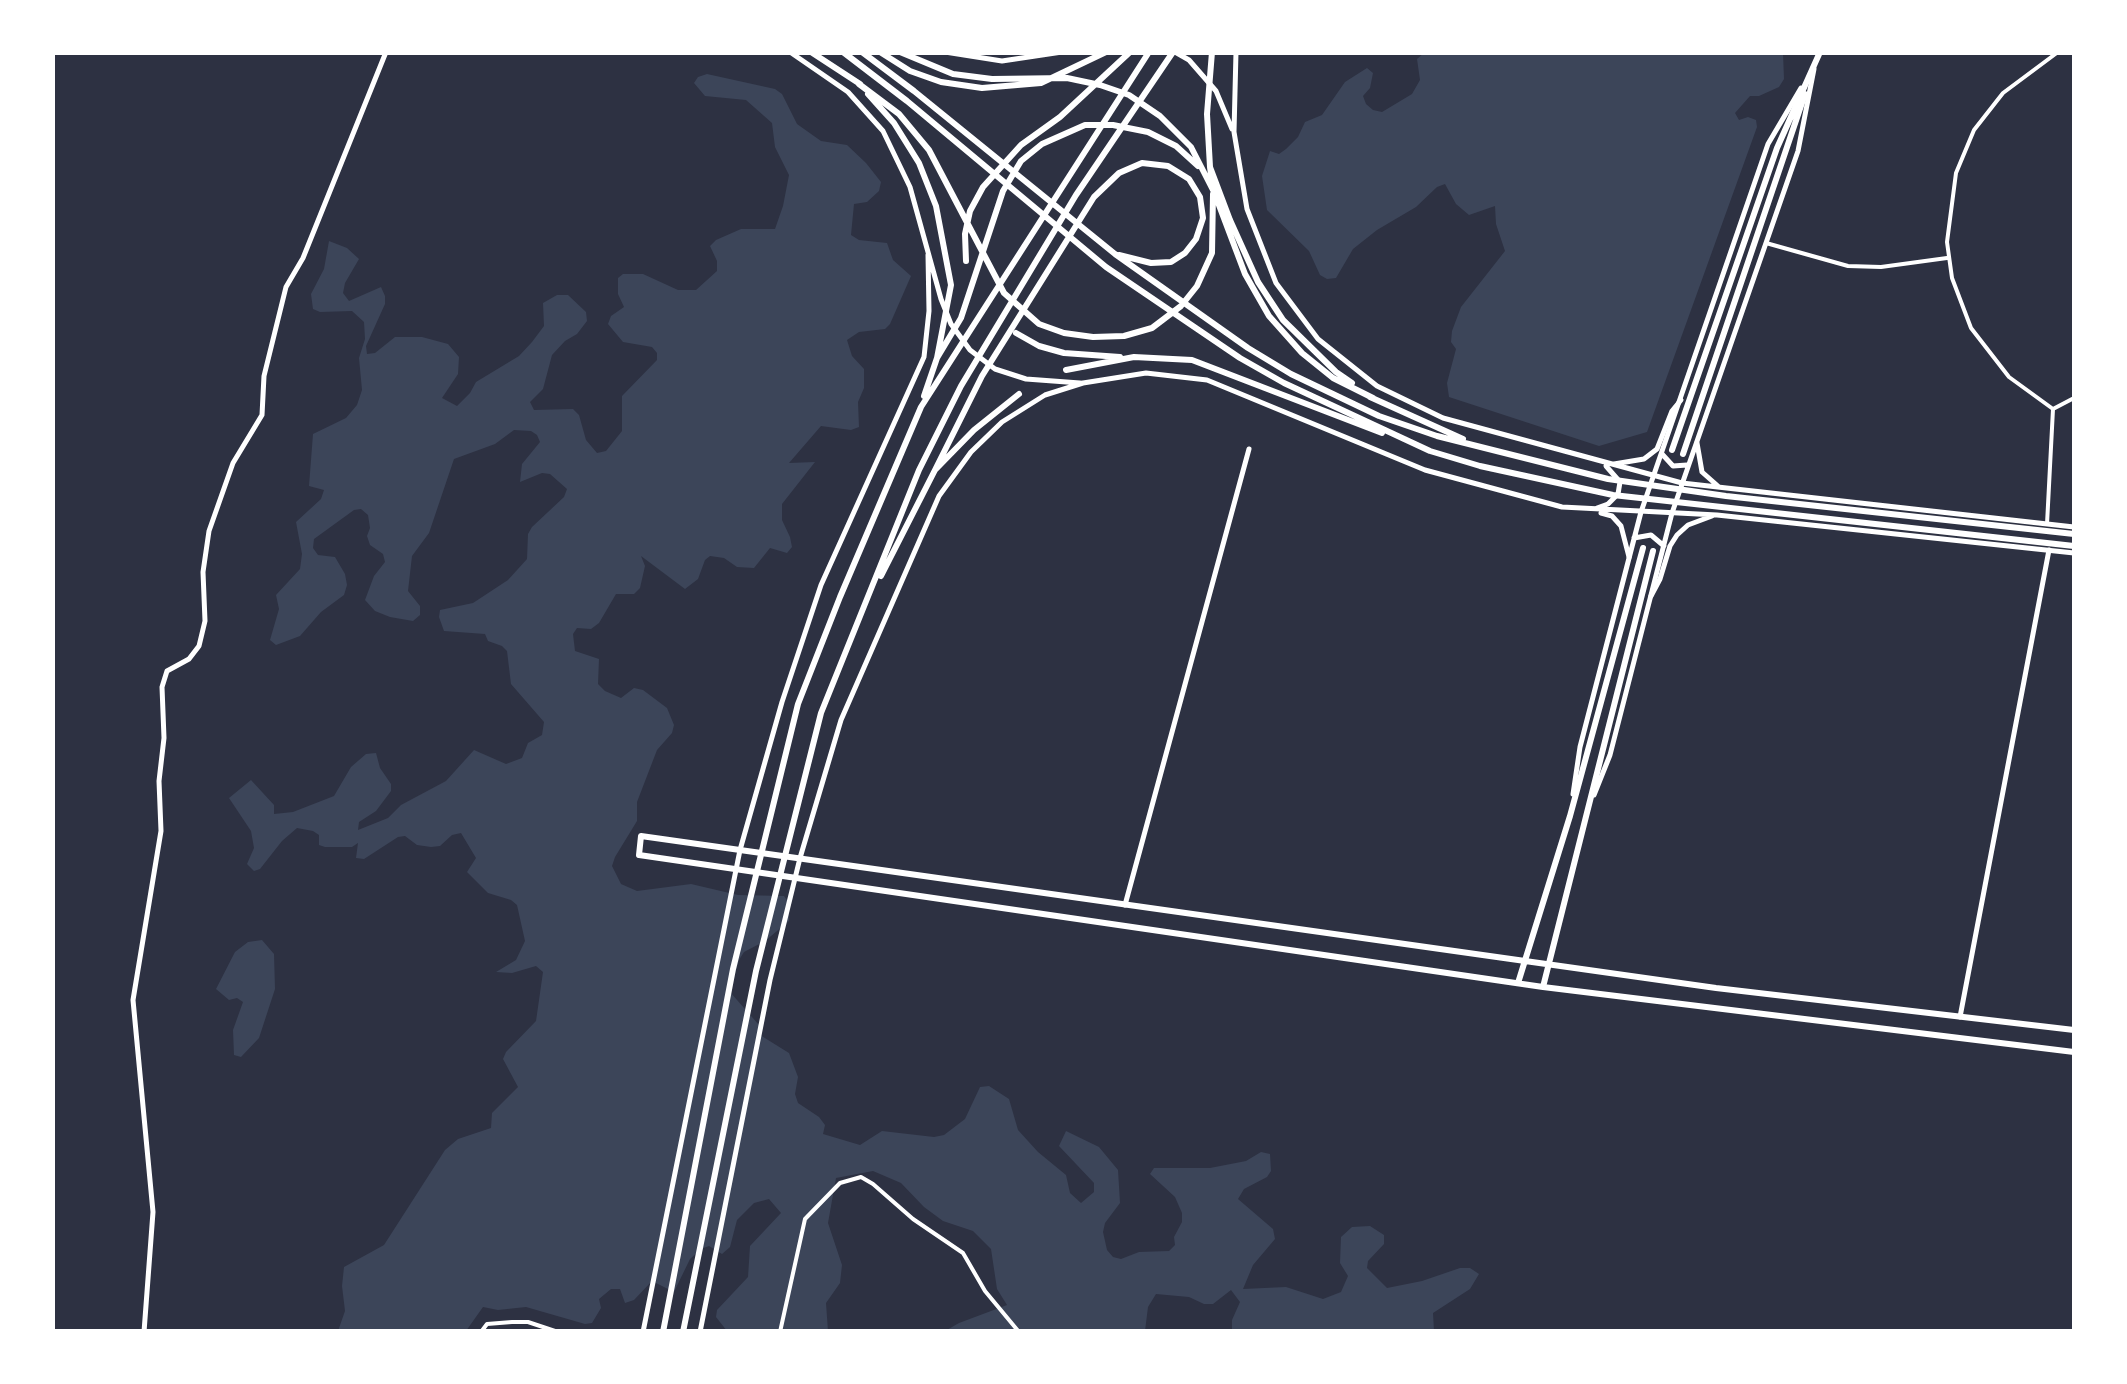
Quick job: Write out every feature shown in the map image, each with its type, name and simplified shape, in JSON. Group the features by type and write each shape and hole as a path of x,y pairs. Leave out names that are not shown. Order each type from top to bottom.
{"main road":[{"path":"144,1332 153,1212 133,1000 161,831 158,781 164,738 162,687 167,670 189,658 199,646 205,622 202,572 209,530 233,463 262,414 264,376 286,286 302,258 386,52"},
{"path":"790,52 848,92 883,131 910,187 941,299 951,324 970,350 995,369 1026,379 1082,383"},
{"path":"811,52 899,114 929,150 991,272 1018,308 1039,324 1093,337 1124,336 1152,328 1182,306 1198,286 1212,253 1214,211 1206,168 1212,52"},
{"path":"843,52 1106,267 1240,358 1284,383 1430,451"},
{"path":"862,52 1115,254 1248,348 1291,374 1379,416 1436,436 1608,479 1726,496 2074,530"},
{"path":"880,52 910,71 941,82 982,88 1041,83 1106,52"},
{"path":"900,52 952,74 1067,78 1129,94 1160,116 1206,168 1258,282 1283,320 1336,372 1372,398"},
{"path":"945,52 1002,61 1058,53"},
{"path":"966,260 965,234 970,211 983,186 1022,145 1060,118 1130,52"},
{"path":"921,407 1149,52"},
{"path":"682,1332 756,971 821,713 919,470 962,386 1076,195 1174,52 1190,60 1216,91 1234,132"},
{"path":"1236,52 1234,132 1247,209 1276,284 1318,339 1377,386 1442,418 1682,483 2074,530"},
{"path":"1672,450 1778,148 1820,52"},
{"path":"1584,820 1610,755 1672,513 1798,151 1815,64"},
{"path":"1570,816 1580,748 1642,512 1768,144 1815,64"},
{"path":"1683,454 1815,64"},
{"path":"663,1332 734,969 798,704 921,407 937,358 951,285 936,206 919,163 894,123 859,84"},
{"path":"937,358 961,318 1003,191 1022,161 1063,132 1085,124 1113,124 1148,132 1206,168 1246,274 1268,316 1302,353 1333,378 1478,446"},
{"path":"865,608 982,376 1094,197 1119,173 1142,163 1168,166 1189,179 1200,197 1203,218 1196,239 1185,252 1170,262 1151,263 1115,254"},
{"path":"644,1332 740,850 820,585 924,357 929,310 928,255"},
{"path":"1016,333 1039,346 1064,353 1192,360 1430,451 1613,495 2074,549"},
{"path":"1066,370 1134,358"},
{"path":"700,1332 770,980 800,858 841,720 939,496 971,452 1002,422 1045,395 1082,383 1146,374 1207,380 1425,470 1562,507 1717,515 2048,550 2074,549"},
{"path":"935,470 974,430 1020,394"},
{"path":"1604,464 1628,464 1657,449 1672,410 1681,400"},
{"path":"1697,443 1702,472 1722,489"},
{"path":"1125,905 1248,450"},
{"path":"1662,454 1673,466 1689,464"},
{"path":"1593,510 1608,504 1618,494 1620,482 1604,464"},
{"path":"1593,510 1612,516 1621,526 1629,557"},
{"path":"1651,596 1677,535 1700,520 1717,515"},
{"path":"1634,538 1651,535 1664,546"},
{"path":"1518,983 1570,816 1643,548"},
{"path":"1960,1017 2048,550"},
{"path":"1543,987 1652,551"},
{"path":"2074,1030 1548,966 641,836 638,855 1543,987 2074,1052"}],"street":[{"path":"2053,409 2024,390 1987,352 1961,306 1948,258 1951,195 1974,130 2003,93 2058,52"},
{"path":"1766,243 1848,266 1881,267 1948,258"},
{"path":"2053,409 2074,398"},
{"path":"2047,524 2053,409"},
{"path":"780,1332 805,1220 840,1183 860,1177 913,1220 951,1242 1020,1332"},
{"path":"481,1332 487,1324 497,1322 528,1322 558,1332"}],"shaded area":[{"path":"1424,53 1783,53 1784,79 1779,87 1750,96 1735,113 1739,120 1756,120 1757,127 1647,432 1599,446 1449,397 1447,383 1456,349 1451,342 1452,331 1461,307 1505,251 1495,206 1469,215 1456,204 1445,184 1437,187 1416,207 1353,249 1336,278 1327,279 1320,275 1309,251 1267,210 1262,176 1270,151 1279,154 1286,149 1305,122 1322,115 1345,82 1367,68 1373,73 1370,88 1363,96 1373,110 1382,112 1412,94 1420,80 1417,59"},
{"path":"707,74 775,89 782,94 797,124 821,141 847,145 866,163 881,182 879,191 867,202 854,204 851,235 859,240 887,243 893,260 911,276 885,329 859,332 847,340 852,356 864,369 864,388 858,402 859,427 851,430 821,426 789,463 815,462 782,504 782,520 792,547 787,553 770,548 754,568 737,567 724,558 710,556 698,579 685,589 641,556 645,566 640,588 634,594 616,594 599,623 591,629 577,628 573,634 575,651 599,659 598,684 605,691 621,698 634,688 643,690 667,708 674,725 657,750 637,802 637,821 612,866 621,884 637,891 691,884 738,895 784,896 789,903 789,921 744,952 730,992 759,1025 760,1035 789,1053 798,1077 798,1103 819,1117 825,1125 823,1134 860,1145 882,1131 944,1135 965,1119 980,1087 989,1086 1009,1099 1018,1130 1066,1175 1070,1193 1081,1203 1094,1192 1094,1183 1059,1146 1066,1131 1099,1147 1118,1170 1120,1203 1103,1232 1107,1250 1121,1259 1139,1252 1169,1251 1175,1245 1182,1213 1175,1197 1150,1174 1154,1168 1210,1168 1246,1161 1261,1152 1270,1154 1271,1171 1267,1177 1244,1189 1238,1199 1273,1229 1275,1239 1253,1265 1243,1289 1286,1287 1323,1299 1341,1292 1348,1276 1340,1263 1341,1237 1352,1227 1370,1226 1384,1235 1384,1244 1368,1261 1367,1268 1387,1288 1460,1268 1470,1268 1479,1274 1470,1289 1433,1313 1434,1331 1232,1331 1240,1302 1231,1290 1213,1304 1156,1294 1148,1307 1145,1331 945,1331 1007,1305 997,1289 991,1249 973,1231 943,1221 901,1183 873,1171 836,1178 828,1223 842,1265 840,1283 826,1303 828,1331 727,1331 716,1317 717,1310 748,1277 750,1246 781,1213 769,1199 754,1203 737,1220 730,1247 722,1254 709,1246 690,1259 674,1292 652,1281 634,1300 625,1303 620,1289 611,1289 599,1299 601,1308 592,1323 526,1307 483,1307 466,1331 338,1331 345,1311 344,1267 384,1245 445,1150 458,1139 491,1128 492,1113 518,1087 503,1059 536,1021 543,972 536,966 512,973 496,972 516,960 525,941 517,905 488,893 467,872 476,858 461,833 431,847 398,837 364,859 356,858 358,843 352,847 325,847 319,845 319,835 297,828 254,871 247,864 254,848 251,831 229,798 251,780 274,805 274,814 293,812 334,796 351,767 366,754 376,753 391,791 376,811 359,822 358,830 388,818 401,805 446,781 474,750 506,764 522,758 528,743 542,735 544,722 511,684 507,651 488,641 485,634 444,631 440,610 473,603 508,580 527,559 532,527 564,497 567,489 550,474 542,473 520,482 522,464 540,442 531,431 514,430 495,444 454,459 429,533 412,556 408,591 420,606 420,615 413,621 375,611 365,600 374,576 385,562 383,554 370,545 368,515 361,509 354,510 314,539 313,548 318,555 335,557 345,574 344,595 321,612 300,636 276,645 270,640 279,609 276,595 300,569 302,554 296,522 321,499 324,490 309,486 313,434 346,418 357,405 362,390 359,358 365,339 364,322 352,311 313,309 311,294 324,269 329,241 347,248 359,259 345,283 343,293 349,301 381,287 385,296 366,346 367,354 375,353 395,337 422,337 448,344 459,357 458,374 442,398 457,406 476,382 519,356 532,342 544,326 543,303 557,295 568,295 586,312 587,321 552,355 543,389 530,402 534,410 573,409 579,415 586,440 597,453 606,451 622,431 622,396 657,360 652,347 623,342 608,324 611,316 624,307 618,294 618,278 623,274 643,274 678,290 696,290 717,271 710,246 716,240 741,229 775,229 783,206 789,175 775,147 772,123 746,100 705,96 694,83"},
{"path":"262,940 274,954 275,989 259,1038 241,1057 234,1055 233,1030 243,1002 237,998 229,1000 216,989 235,952 248,942"}]}
